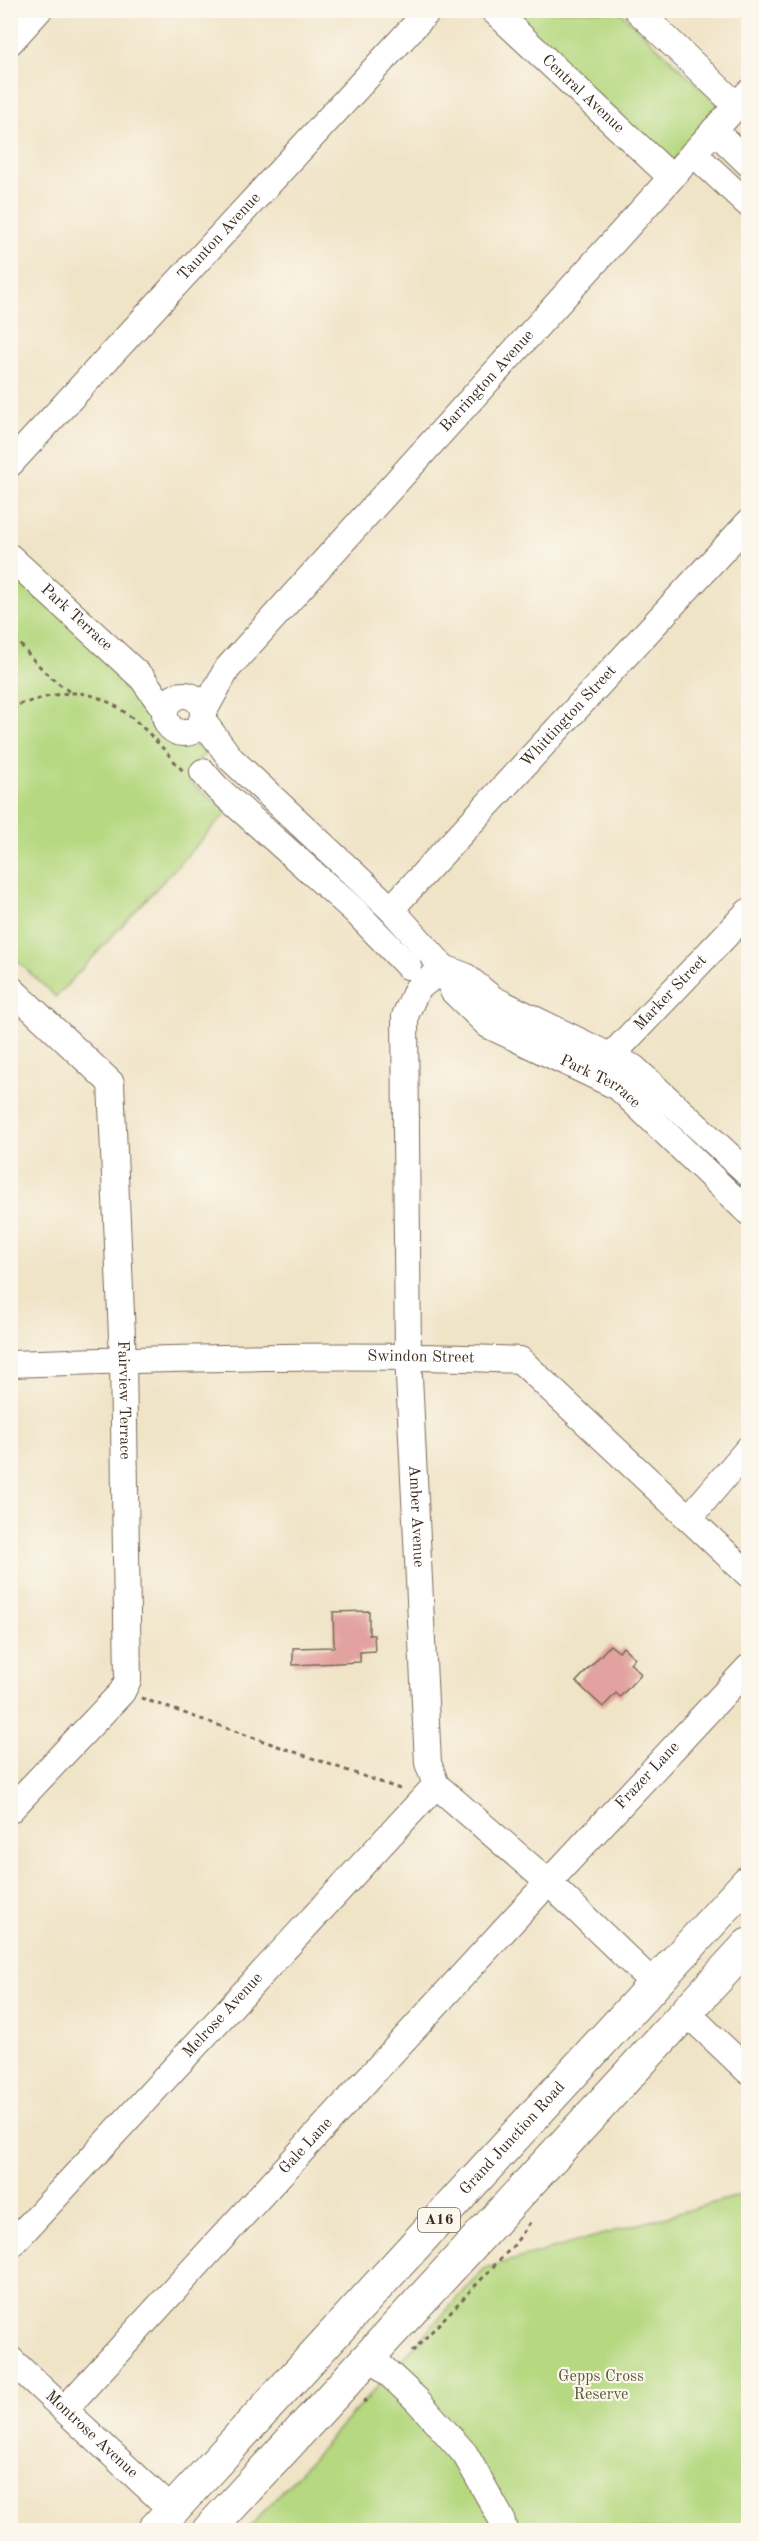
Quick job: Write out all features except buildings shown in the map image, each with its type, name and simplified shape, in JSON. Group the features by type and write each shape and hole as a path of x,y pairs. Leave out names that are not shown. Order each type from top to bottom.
{"highway":[{"name":"Grand Junction Road","path":"163,2520 748,1882"},
{"name":"A16","path":"209,2530 748,1945"},
{"name":"Grand Junction Road","path":"229,2448 248,2443 337,2347 346,2342 354,2343 370,2356"}],"street":[{"path":"10,42 39,10"},
{"name":"Taunton Avenue","path":"10,465 429,10"},
{"name":"Central Avenue","path":"493,10 671,177"},
{"path":"637,10 743,99"},
{"name":"Barrington Avenue","path":"188,711 743,99"},
{"path":"714,130 748,163"},
{"path":"693,153 748,204"},
{"name":"Whittington Street","path":"391,909 748,523"},
{"name":"Park Terrace","path":"10,558 142,678 188,711 231,759 391,909 444,968 453,991 488,1025 618,1087 748,1212"},
{"path":"203,772 217,788 354,910 408,966"},
{"path":"293,855 312,835"},
{"name":"Marker Street","path":"598,1077 612,1055 748,912"},
{"name":"Park Terrace","path":"444,968 465,976 493,999 612,1055 634,1068 748,1173"},
{"name":"Amber Avenue","path":"436,1785 428,1763 408,1356 405,1016 417,989 444,968"},
{"name":"Fairview Terrace","path":"10,988 111,1083 123,1360 128,1680 122,1692"},
{"name":"Swindon Street","path":"10,1364 408,1356 520,1360 748,1574"},
{"path":"689,1518 748,1449"},
{"name":"Frazer Lane","path":"548,1882 748,1668"},
{"path":"10,1810 122,1692"},
{"path":"436,1785 548,1882 654,1984"},
{"name":"Melrose Avenue","path":"10,2246 436,1785"},
{"name":"Gale Lane","path":"64,2410 548,1882"},
{"path":"687,2012 748,2071"},
{"path":"370,2356 417,2400 465,2454 501,2518 504,2530"},
{"name":"Montrose Avenue","path":"10,2359 64,2410 163,2520"}],"path":[{"path":"10,630 35,663 51,679 72,693 100,699 118,708 146,731 193,782 203,772"},
{"path":"10,706 72,693"},
{"path":"10,718 17,705"},
{"path":"122,1692 400,1789"}],"green space":[{"path":"506,11 619,11 720,106 673,161 661,154"},
{"path":"10,565 157,707 165,727 175,738 209,750 187,772 189,782 228,811 56,997 11,955"},
{"name":"Gepps Cross Reserve","path":"748,2193 748,2530 247,2530 485,2268"}]}
